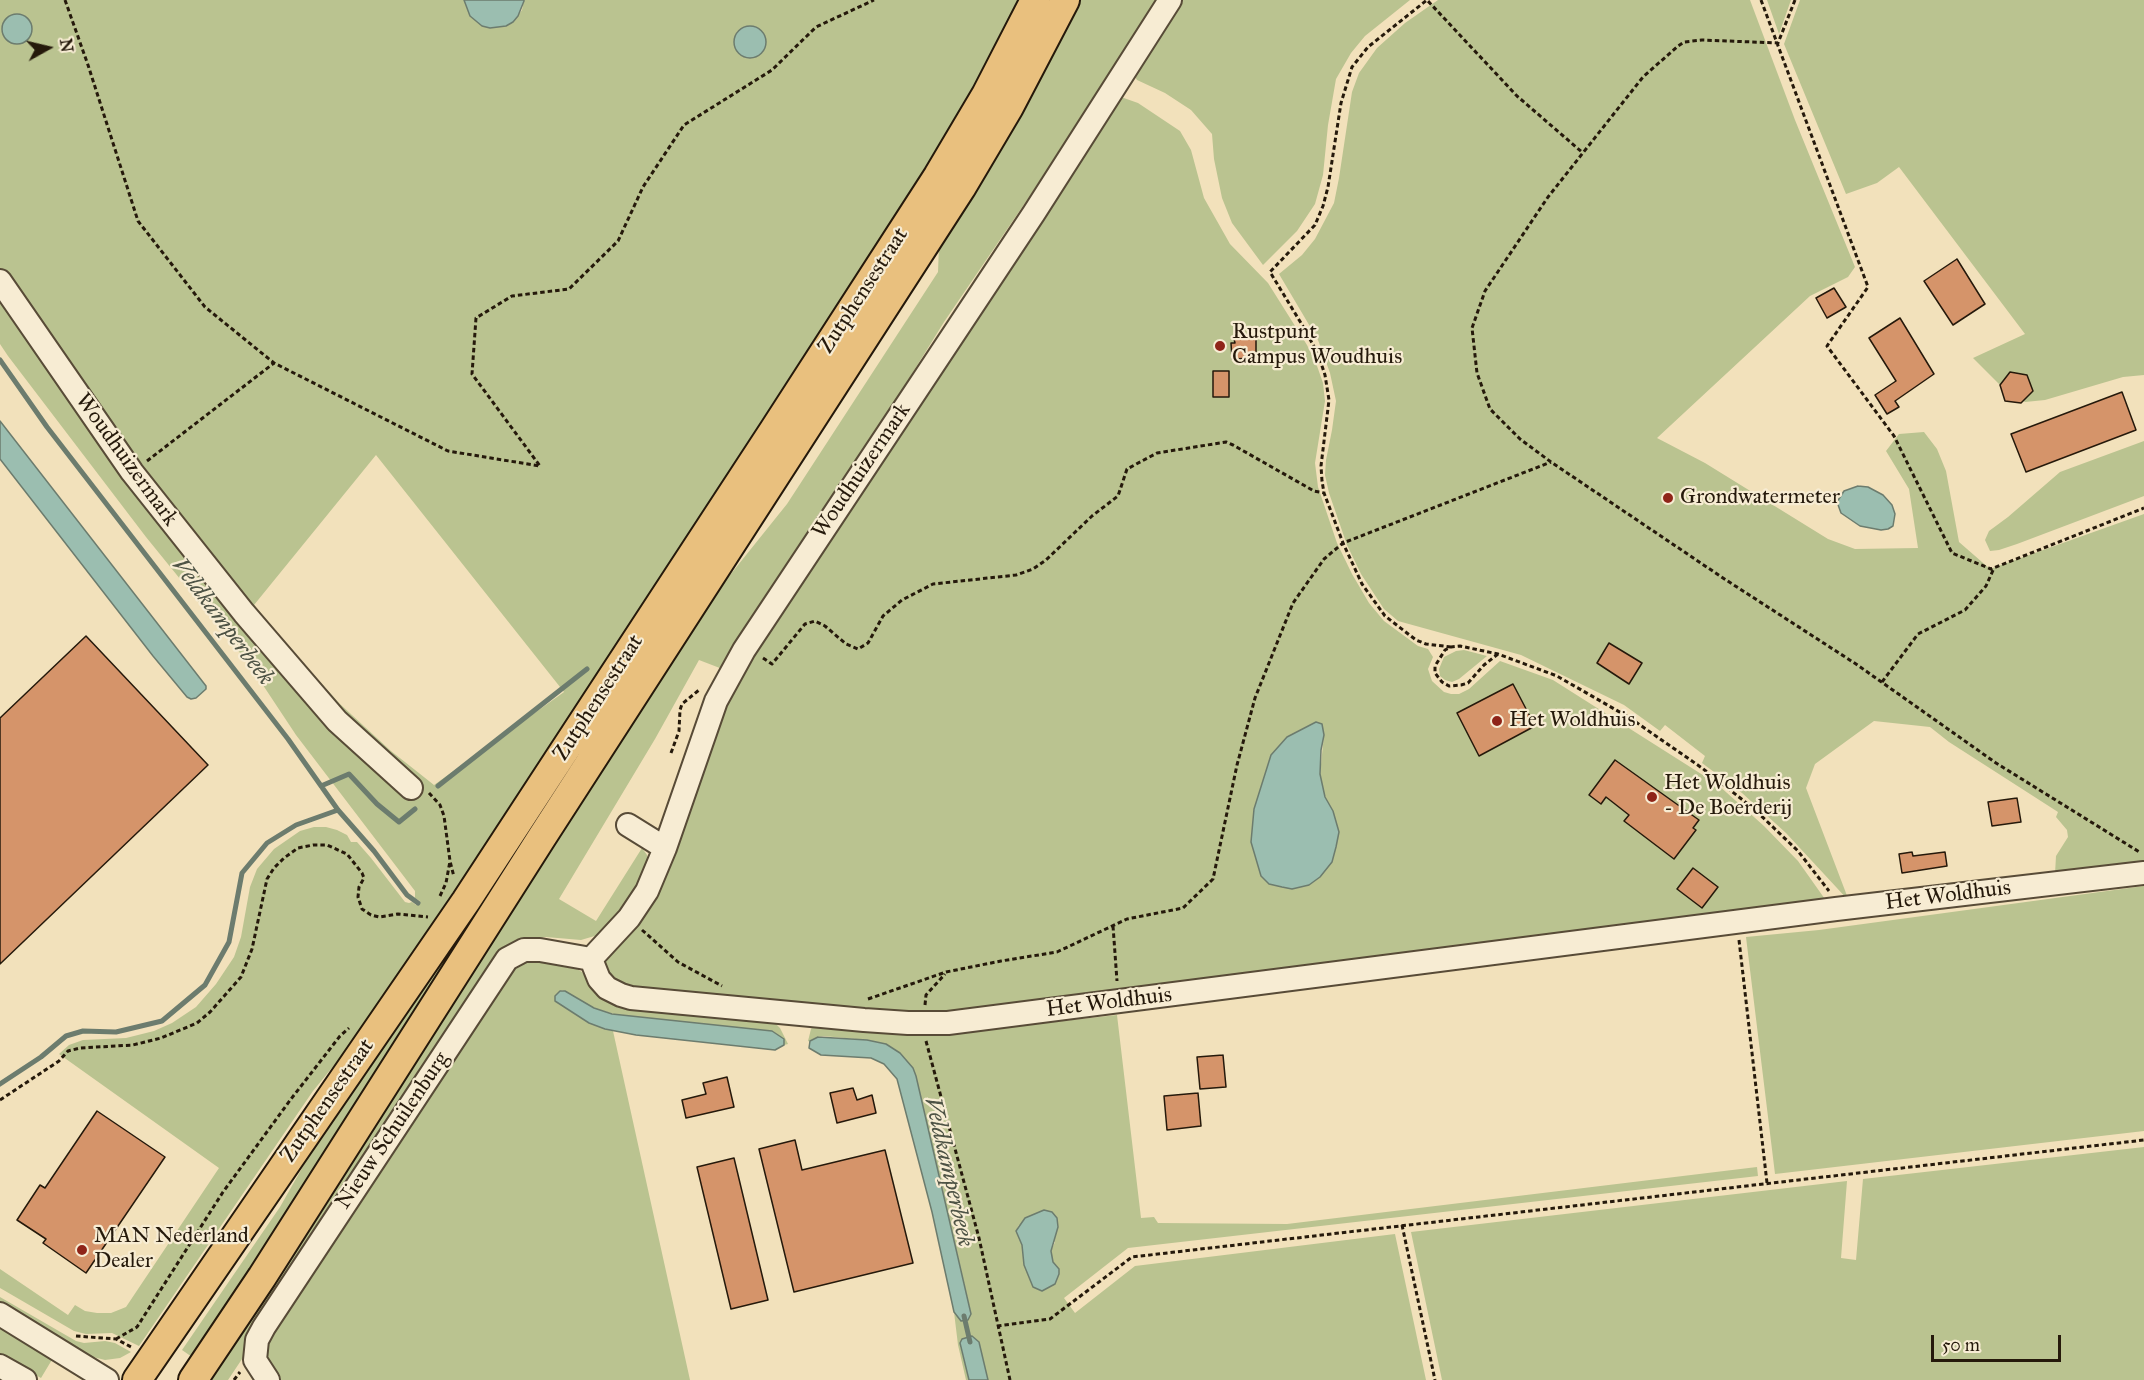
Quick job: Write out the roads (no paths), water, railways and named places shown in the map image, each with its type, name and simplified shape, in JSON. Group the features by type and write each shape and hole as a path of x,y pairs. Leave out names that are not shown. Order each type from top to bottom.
{"main road":[{"name":"Zutphensestraat","path":"144,1370 466,901 774,430 938,176 986,95 1035,0"},
{"name":"Zutphensestraat","path":"193,1380 262,1277 542,837 961,188 1009,107 1065,0"}],"street":[{"name":"Woudhuizermark","path":"591,959 629,918 647,891 665,848 716,701 744,650 1034,213 1170,0"},
{"name":"Woudhuizermark","path":"0,281 132,472 244,613 337,721 411,788"},
{"path":"628,825 665,848"},
{"name":"Het Woldhuis","path":"591,959 599,979 607,988 631,998 924,1024 1119,1002 1836,909 2144,873"},
{"name":"Nieuw Schuilenburg","path":"268,1380 255,1360 257,1340 264,1327 507,959 524,950 540,950 591,959"},
{"path":"0,1314 107,1380"},
{"path":"0,1365 25,1380"}],"waterway":[{"name":"Veldkamperbeek","path":"0,360 47,427 288,739 338,810 374,851 407,895 418,903"},
{"path":"438,786 587,669"},
{"path":"321,786 349,774 377,804 399,822 415,809"},
{"path":"0,1084 41,1057 66,1036 83,1031 116,1032 162,1021 205,985 229,942 242,873 267,843 296,825 338,810"},
{"name":"Veldkamperbeek","path":"964,1316 970,1342"}],"place":[{"name":"Rustpunt Campus Woudhuis","path":"1220,346"},
{"name":"Grondwatermeter","path":"1668,498"},
{"name":"Het Woldhuis","path":"1497,721"},
{"name":"Het Woldhuis - De Boerderij","path":"1652,797"},
{"name":"MAN Nederland Dealer","path":"82,1250"}]}
